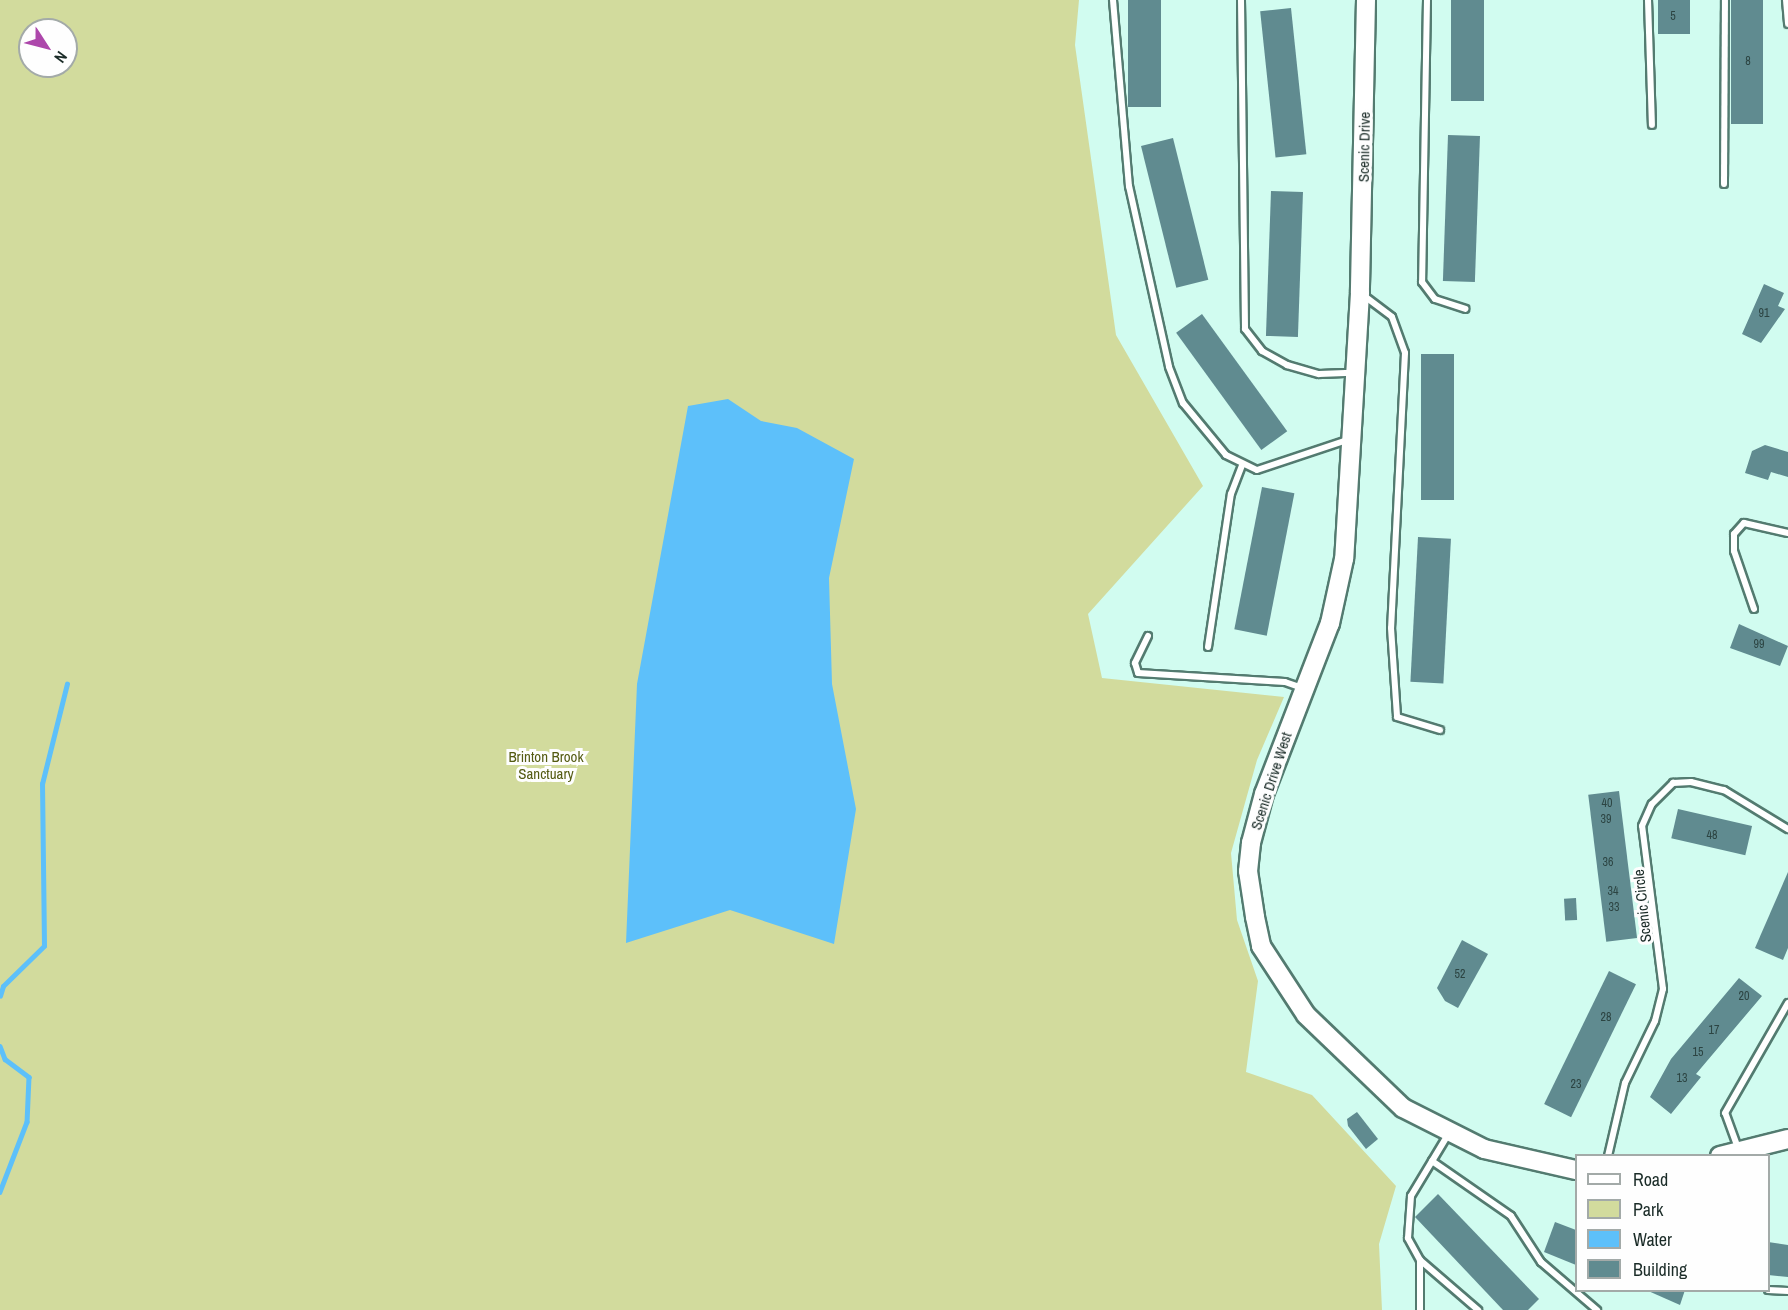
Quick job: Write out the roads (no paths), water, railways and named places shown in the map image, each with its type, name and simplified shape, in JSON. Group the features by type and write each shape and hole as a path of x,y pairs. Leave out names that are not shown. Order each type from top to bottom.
{"street":[{"name":"Scenic Drive","path":"1360,293 1366,0"},
{"name":"Scenic Drive West","path":"1360,293 1354,438 1344,559 1330,623 1304,689 1251,843 1248,871 1261,946 1337,1049 1403,1108 1484,1149 1575,1170"},
{"path":"1724,1154 1788,1139"}],"lane":[{"path":"1113,0 1129,186 1169,367 1183,403 1211,440 1242,466 1268,468 1354,438"},
{"path":"1241,0 1245,329 1262,351 1287,365 1319,374 1356,373"},
{"path":"1427,0 1422,282 1436,299 1465,309"},
{"path":"1648,0 1652,125"},
{"path":"1724,184 1725,0"},
{"path":"1786,0 1788,24"},
{"path":"1360,293 1392,317 1405,353 1391,628 1397,717 1440,730"},
{"path":"1208,646 1231,494 1242,466"},
{"path":"1754,609 1734,551 1734,534 1744,524 1788,533"},
{"path":"1148,636 1135,663 1138,673 1285,682 1304,689"},
{"name":"Scenic Circle","path":"1608,1154 1625,1083 1655,1021 1663,988 1642,826 1652,804 1673,783 1691,782 1724,790 1788,830"},
{"path":"1738,1151 1725,1113 1788,1003"},
{"path":"1449,1133 1412,1196 1408,1238 1420,1260 1478,1310"},
{"path":"1432,1161 1511,1216 1540,1262 1575,1291"},
{"path":"1420,1260 1420,1310"},
{"path":"1770,1290 1788,1291"},
{"path":"1576,1292 1597,1310"}],"water":[{"path":"728,399 761,421 797,428 854,459 829,578 832,684 856,809 834,944 730,910 626,943 637,684 688,406"}],"waterway":[{"path":"0,996 3,986 44,946 42,784 67,684"},
{"path":"0,1046 5,1059 29,1077 27,1122 0,1192"}],"park label":[{"name":"Brinton Brook Sanctuary","path":"546,764"}]}
